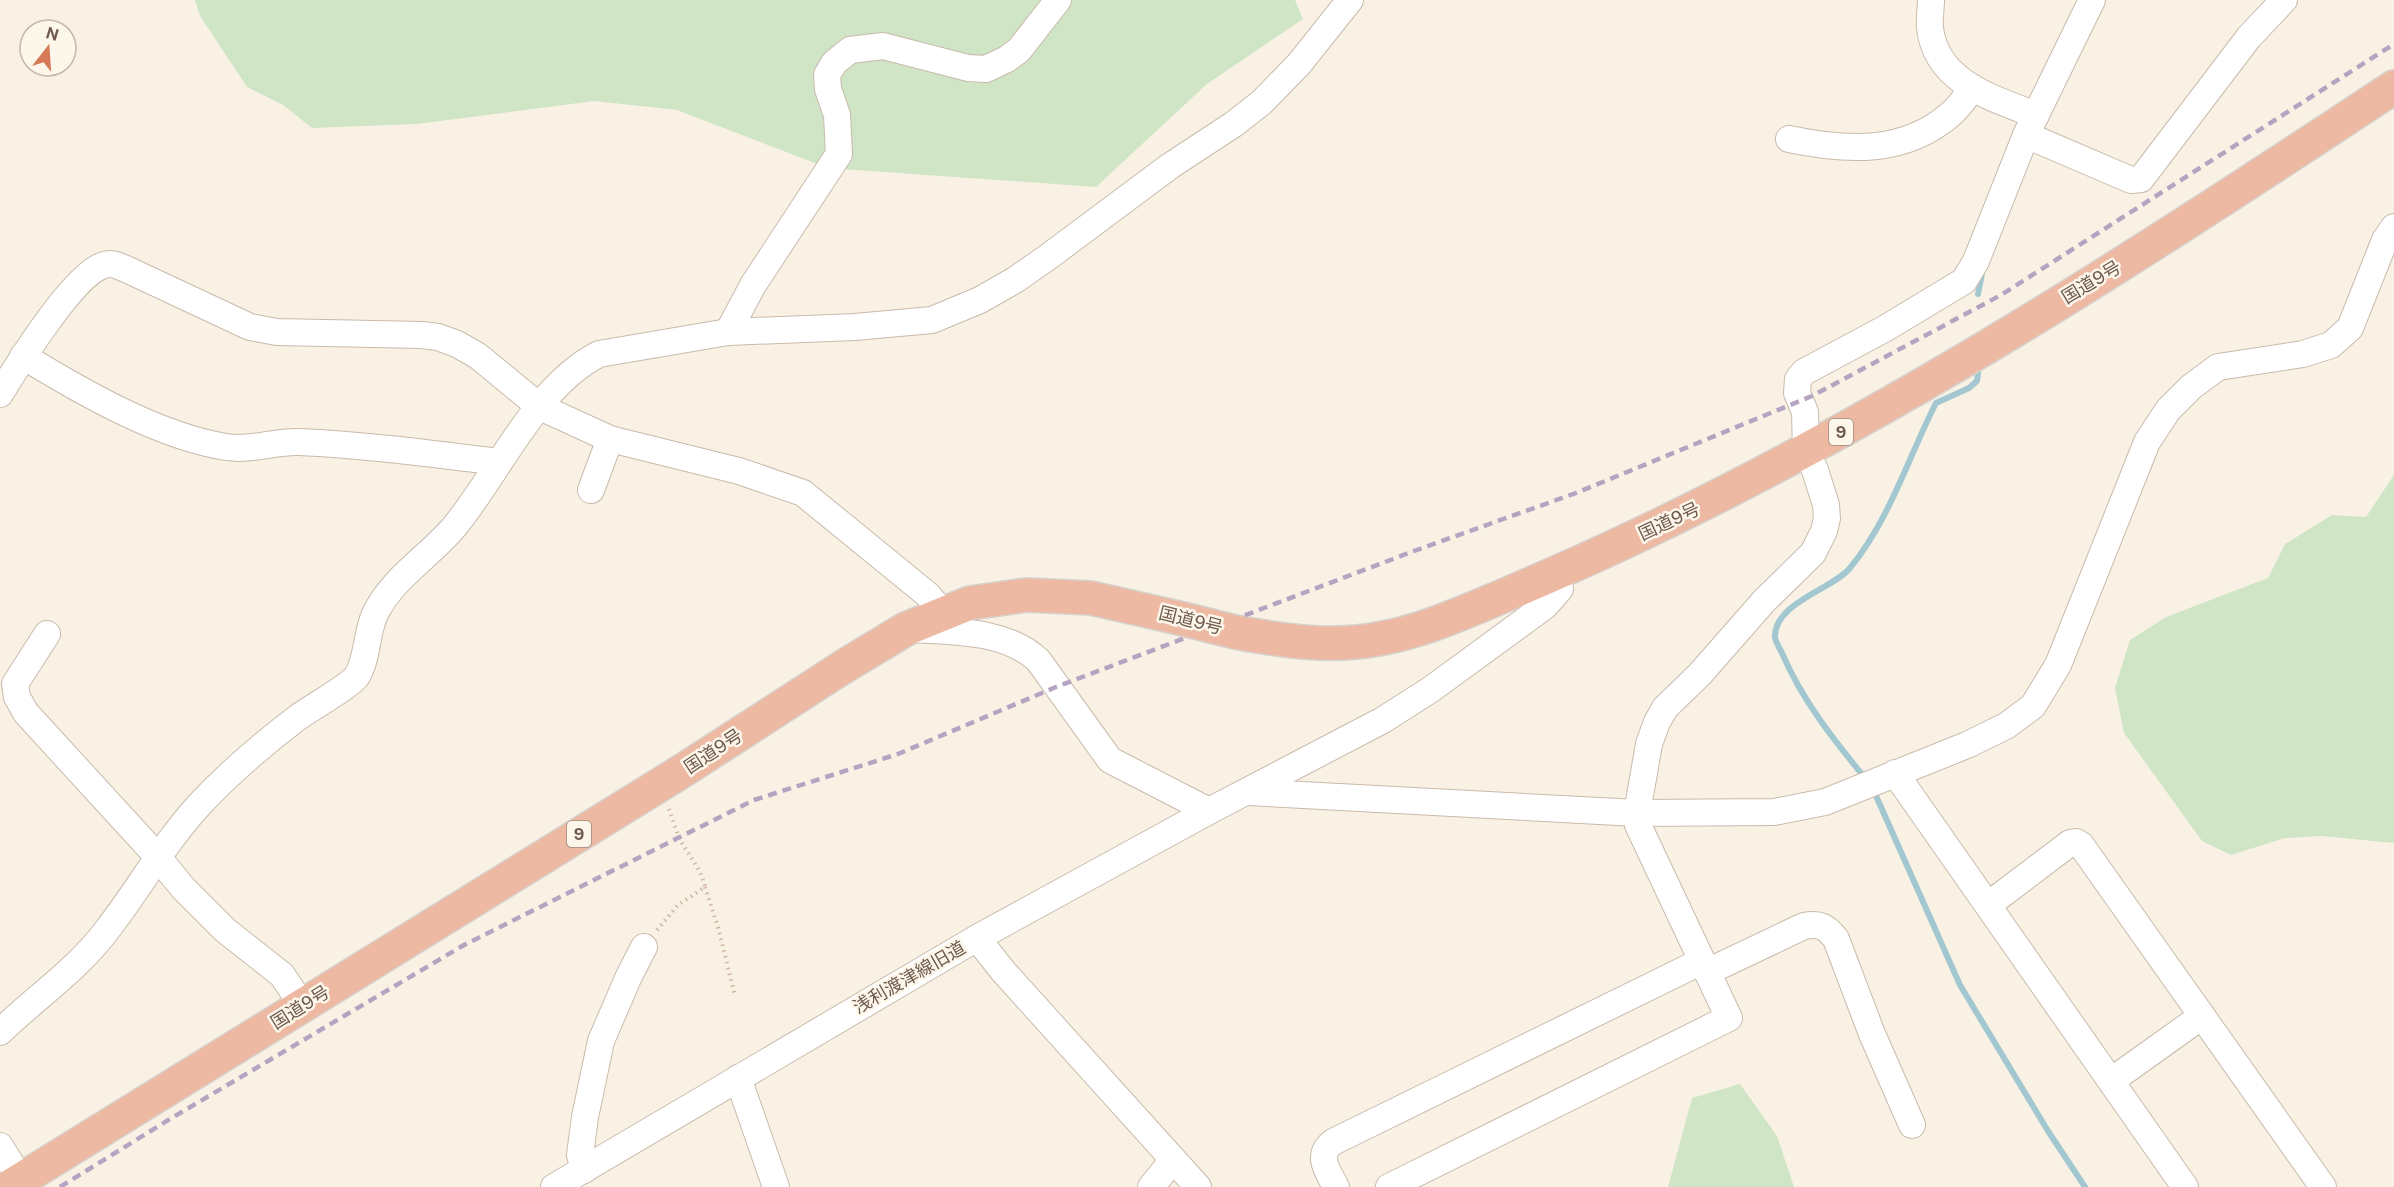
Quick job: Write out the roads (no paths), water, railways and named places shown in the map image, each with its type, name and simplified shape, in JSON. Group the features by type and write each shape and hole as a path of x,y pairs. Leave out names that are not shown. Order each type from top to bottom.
{"highway":[{"name":"国道9号","path":"15,1183 679,773 906,629 970,603 1050,594 1091,598 1235,632 1312,643 1377,640 1426,627 1557,573 1701,506 1806,452 1931,380 2205,212 2394,87"}],"street":[{"path":"728,332 753,285 839,154 837,115 828,89 827,75 834,63 850,50 868,46 883,46 968,68 986,69 1007,59 1019,50 1058,0"},
{"path":"0,1032 84,957 107,931 158,856 200,804 251,755 297,718 356,678 374,615 387,594 456,525 540,407 568,374 582,363 599,354 728,332 855,327 932,320 980,300 1015,280 1048,257 1170,166 1234,124 1262,102 1299,64 1350,0"},
{"path":"1931,0 1930,27 1938,55 1949,71 1992,98 2034,132 2131,180 2141,179 2249,37 2284,0"},
{"path":"1389,1187 1730,1018 1638,825 1637,813 1649,744 1665,708 1700,674 1764,601 1813,553 1820,542 1827,518 1826,505 1815,470 1806,452 1805,412 1797,393 1798,380 1804,372 1886,328 1964,281 1976,261 2092,0"},
{"path":"1789,139 1828,147 1859,149 1880,147 1934,127 1953,112 1973,88"},
{"path":"1247,792 1637,813 1774,812 1825,802 1996,731 2033,706 2058,665 2147,442 2168,410 2191,387 2218,367 2303,354 2331,345 2350,328 2385,240 2394,227"},
{"path":"0,394 23,356 80,281 102,265 114,264 250,327 277,332 422,334 438,337 457,344 478,356 540,407 610,439 739,471 803,493 928,595 943,613"},
{"path":"23,356 77,388 143,420 193,439 228,448 297,442 406,450 499,462"},
{"path":"591,490 610,439"},
{"path":"977,938 1209,811 1383,720 1430,690 1545,606 1560,589 1557,573"},
{"path":"906,629 971,632 1029,652 1038,660 1110,760 1209,811"},
{"path":"47,634 15,684 17,697 26,713 158,856 183,888 225,930 282,975 303,1005"},
{"path":"1895,773 2185,1187"},
{"path":"1988,905 2070,843 2081,845 2323,1187"},
{"path":"1336,1187 1322,1161 1324,1151 1333,1142 1704,967 1804,926 1821,925 1829,930 1836,939 1872,1035 1912,1125"},
{"name":"浅利渡津線旧道","path":"554,1187 977,938 1003,971 1198,1187"},
{"path":"584,1170 580,1155 581,1145 601,1041 644,947"},
{"path":"2111,1082 2202,1016"},
{"path":"738,1078 776,1187"},
{"path":"0,1146 15,1183"},
{"path":"1151,1187 1173,1160"}],"waterway":[{"path":"1978,294 1982,274"},
{"path":"1865,778 1830,734 1799,687 1776,641 1777,625 1794,606 1842,576 1850,568 1887,509 1936,403 1969,388 1977,381 1979,365"},
{"path":"1873,789 1960,985 2048,1131 2085,1187"}],"railway":[{"path":"60,1187 170,1119 464,945 754,800 898,754 1056,687 1414,551 1576,493 1812,396 2001,295 2394,44"}]}
